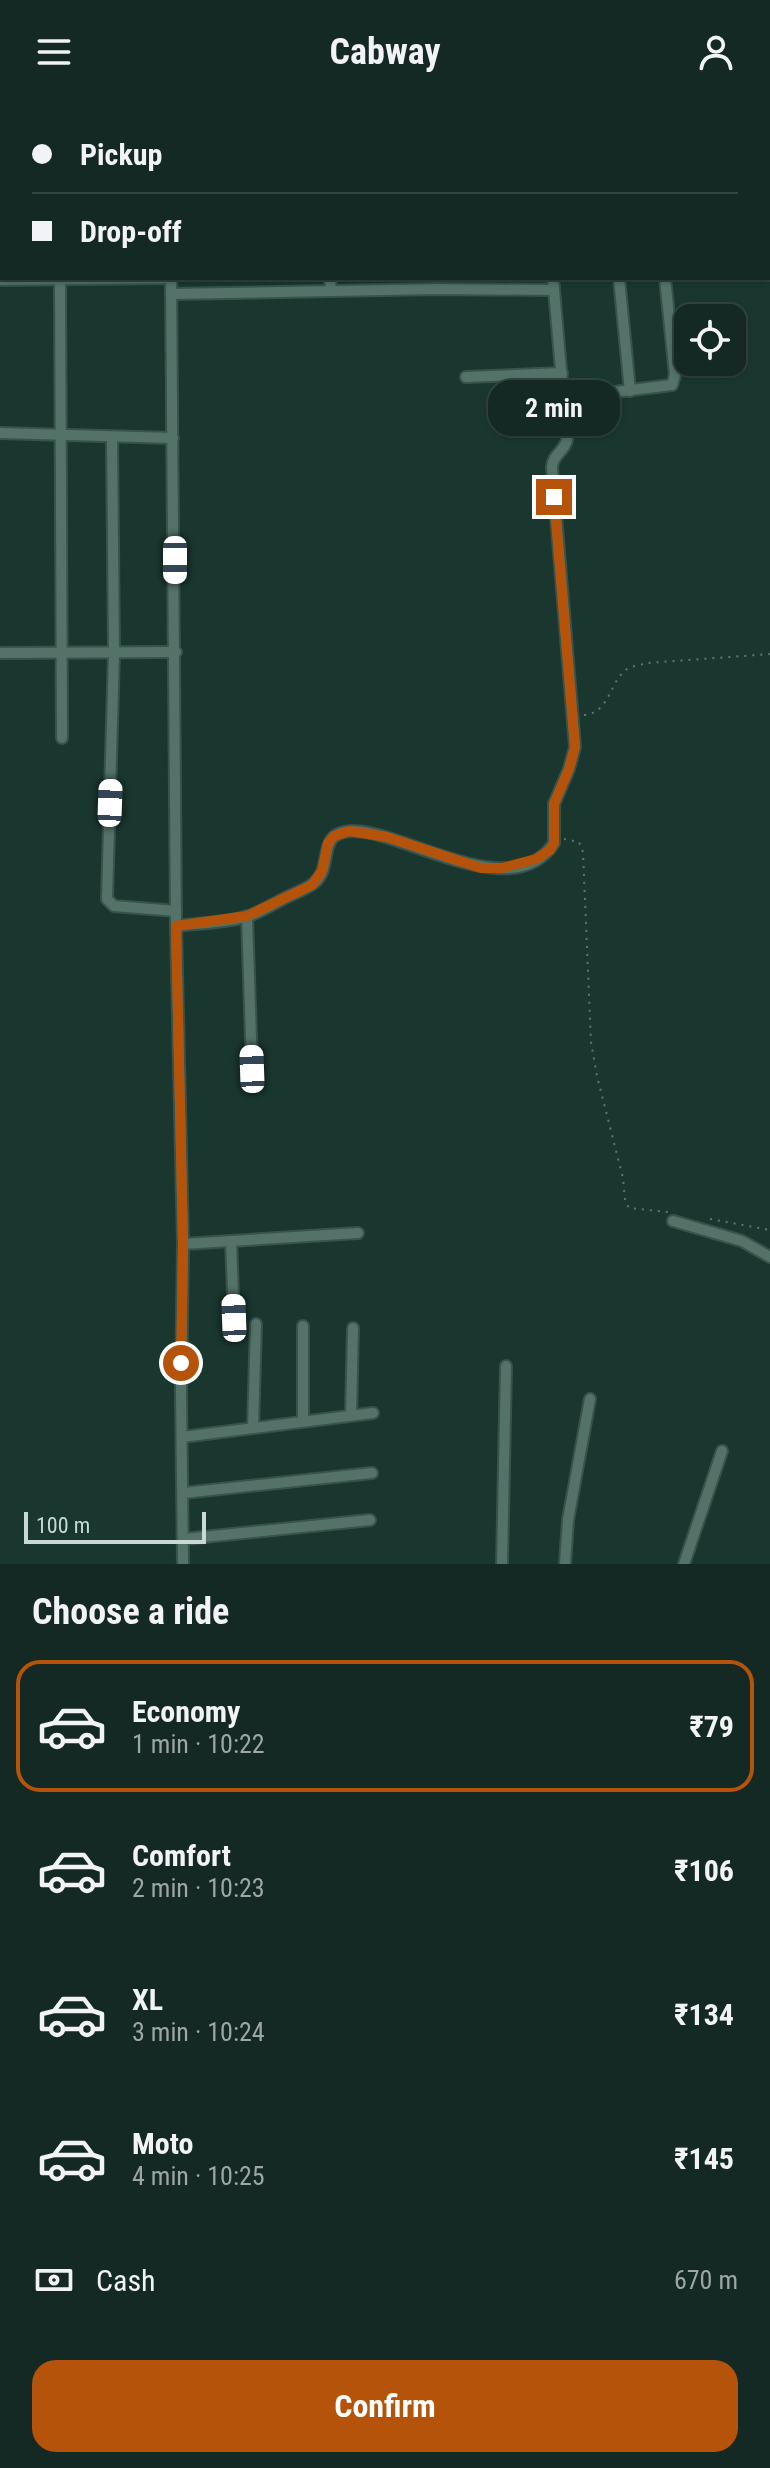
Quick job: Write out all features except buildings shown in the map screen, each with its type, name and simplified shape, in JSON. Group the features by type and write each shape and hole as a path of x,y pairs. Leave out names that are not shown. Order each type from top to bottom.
{"street":[{"path":"60,280 59,653 62,738"},
{"path":"171,280 176,926 183,1244 183,1564"},
{"path":"330,280 331,291"},
{"path":"176,926 247,916 312,885 322,871 328,843 340,833 362,832 387,837 481,868 512,866 536,859 550,850 555,836 554,804 574,753 552,467 553,458 567,440 553,280"},
{"path":"619,280 630,391"},
{"path":"565,398 665,388 675,381 665,280"},
{"path":"171,294 554,290"},
{"path":"466,377 562,373"},
{"path":"0,433 173,438"},
{"path":"112,437 114,652 107,899 114,906 176,911"},
{"path":"0,653 176,652"},
{"path":"247,916 252,1069"},
{"path":"670,1216 742,1241 770,1257"},
{"path":"183,1244 358,1233"},
{"path":"231,1241 234,1318"},
{"path":"253,1428 256,1324"},
{"path":"303,1326 303,1422"},
{"path":"351,1416 353,1328"},
{"path":"502,1564 506,1366"},
{"path":"565,1564 568,1520 590,1399"},
{"path":"182,1437 373,1413"},
{"path":"684,1564 722,1451"},
{"path":"183,1493 372,1473"},
{"path":"184,1539 370,1520"}],"path":[{"path":"572,717 593,714 602,708 627,670 637,666 770,654"},
{"path":"555,836 579,842 583,852 591,1042 623,1178 625,1200 629,1208 670,1216"},
{"path":"711,1219 770,1230"}],"route":[{"path":"181,1363 183,1244 176,926 247,916 312,885 322,871 328,843 340,833 362,832 387,837 481,868 522,865 550,850 555,836 554,804 575,747 554,497"}]}
